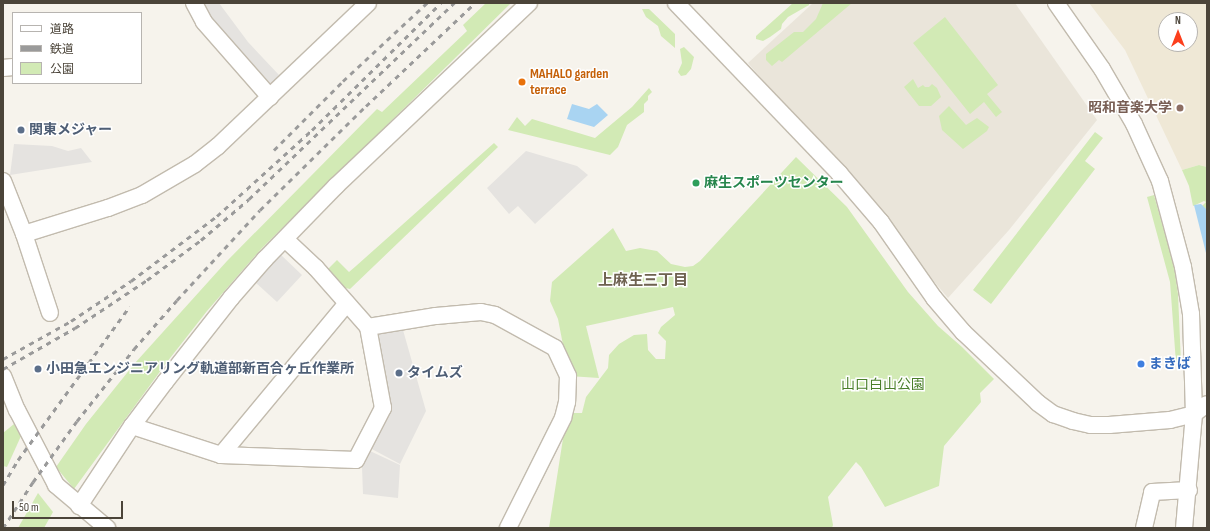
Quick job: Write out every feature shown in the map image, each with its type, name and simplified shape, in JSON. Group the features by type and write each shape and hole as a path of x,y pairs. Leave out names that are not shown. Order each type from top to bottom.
{"street":[{"path":"194,3 204,22 270,97"},
{"path":"24,234 108,208 142,195 195,164 218,146 368,3"},
{"path":"79,506 132,426 188,351 231,298 284,239 336,186 529,3"},
{"path":"676,3 840,173 880,222 934,298 963,332 1038,404 1053,414 1091,425 1170,420 1194,414 1207,404"},
{"path":"1056,3 1102,69 1134,124 1166,201 1188,290 1191,314 1194,414 1189,490 1184,528"},
{"path":"3,181 24,234 50,313"},
{"path":"132,426 221,456 356,460 383,408 368,327 316,268 284,239"},
{"path":"221,456 346,303"},
{"path":"368,327 436,316 481,312 495,315 555,348 568,376 566,408 563,418 508,528"},
{"path":"3,376 17,410 56,485 79,506 107,528"},
{"path":"1144,528 1152,492 1189,490"}],"shaded area":[{"path":"199,3 219,3 248,42 279,75 271,84"},
{"path":"813,3 1015,3 1097,120 1009,230 948,298 748,63"},
{"name":"昭和音楽大学","path":"1089,3 1207,3 1207,167 1199,165 1182,170 1125,50"},
{"path":"14,144 52,146 68,151 81,148 92,162 10,175"},
{"path":"526,151 577,166 588,175 535,224 518,206 509,214 487,188"},
{"path":"280,254 302,275 277,302 255,282"},
{"name":"タイムズ","path":"403,330 426,411 400,464 368,447 390,406 375,340 378,334"},
{"path":"370,451 400,465 398,498 363,494 362,467 360,465"}],"green space":[{"path":"486,3 511,3 262,248 207,311 167,362 74,489 56,467 86,424 135,363 227,261 377,109 382,112 467,31 463,25"},
{"path":"793,3 809,3 809,5 788,17 782,24 781,29 770,37 763,41 756,39 756,36"},
{"path":"823,3 852,3 782,62 779,60 772,66 766,60 766,54 794,32 803,32 816,19"},
{"path":"642,9 649,9 675,34 675,48 661,36 658,26 646,17"},
{"path":"945,17 998,85 987,94 1002,112 996,117 984,102 970,114 913,43"},
{"path":"684,47 694,57 691,69 686,75 681,76 678,72 682,63 680,49"},
{"path":"913,79 918,88 923,85 925,87 929,87 932,84 937,88 941,97 931,106 919,106 904,87"},
{"path":"649,88 652,92 644,104 644,112 627,125 618,147 610,155 508,130 517,117 525,126 532,119 595,138 632,107"},
{"path":"949,106 966,125 977,118 989,127 987,131 963,149 942,130 939,116"},
{"path":"1095,132 1103,138 1085,161 1095,169 991,304 973,290"},
{"path":"494,143 498,147 350,289 341,287 325,272 337,260 349,272"},
{"name":"山口白山公園","path":"796,157 847,207 908,292 938,326 962,347 994,379 980,393 981,402 944,446 939,486 885,507 861,467 856,462 828,497 833,525 832,528 549,528 567,413 582,413 586,397 608,368 609,355 619,344 634,335 647,334 648,350 656,359 665,359 666,341 658,333 661,327 675,315 673,307 586,326 599,378 569,376 558,319 550,301 552,282 613,228 626,251 640,248 657,251 671,264 685,267 693,266 700,261"},
{"path":"1199,165 1207,167 1207,234 1200,208 1206,202 1204,201 1193,206 1189,186 1182,170"},
{"path":"1154,195 1174,266 1178,294 1181,363 1176,363 1170,282 1147,197"},
{"path":"14,424 21,436 7,467 3,466 3,433"},
{"path":"38,493 53,512 44,528 18,528"}],"water":[{"path":"572,104 589,109 597,104 608,115 594,127 567,119"},
{"path":"1201,204 1207,210 1207,257 1194,205"}],"railway":[{"path":"274,150 343,81 427,3"},
{"path":"3,359 71,321 131,281 217,216 312,130 441,3"},
{"path":"3,369 75,328 147,280 201,240 249,199 454,3"},
{"path":"3,528 33,482 77,421 134,349 177,300 260,210 366,106 475,3"},
{"path":"3,485 18,460 130,306"}],"place":[{"name":"MAHALO garden terrace","path":"522,82"},
{"name":"昭和音楽大学","path":"1180,108"},
{"name":"関東メジャー","path":"21,130"},
{"name":"麻生スポーツセンター","path":"696,183"},
{"name":"まきば","path":"1141,364"},
{"name":"小田急エンジニアリング軌道部新百合ヶ丘作業所","path":"38,369"},
{"name":"タイムズ","path":"399,373"}],"district":[{"name":"上麻生三丁目","path":"643,281"}]}
